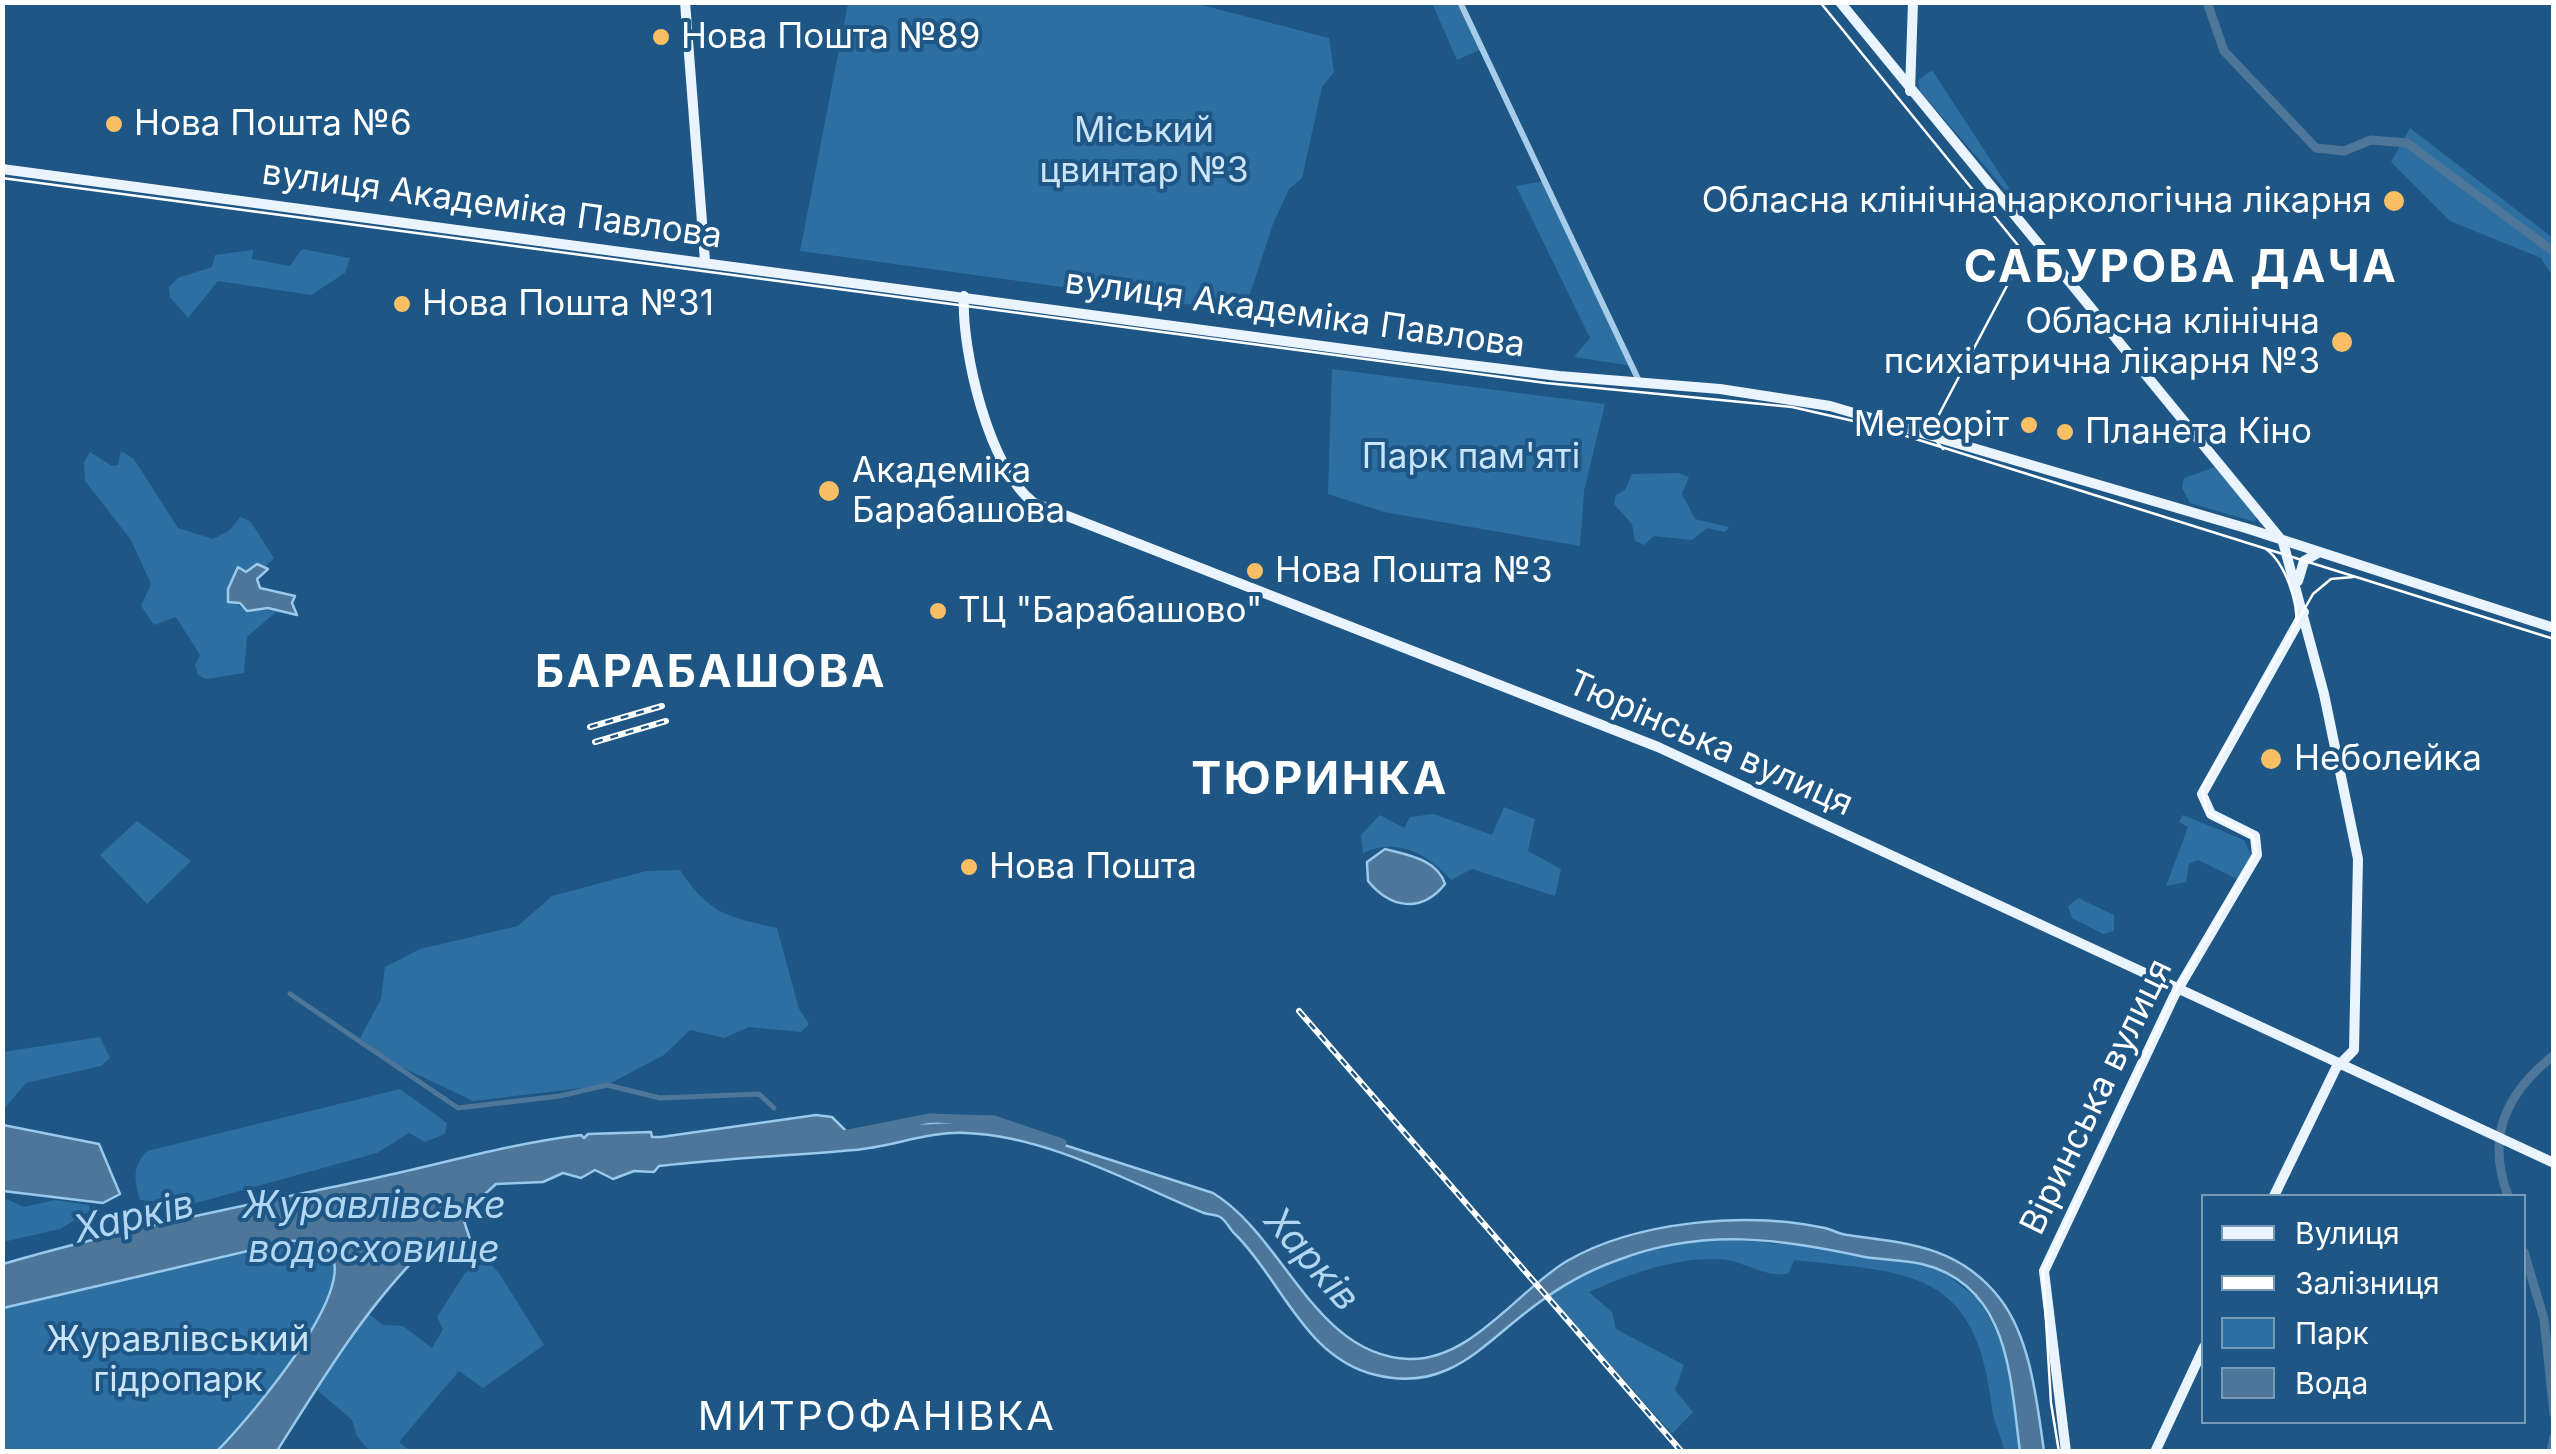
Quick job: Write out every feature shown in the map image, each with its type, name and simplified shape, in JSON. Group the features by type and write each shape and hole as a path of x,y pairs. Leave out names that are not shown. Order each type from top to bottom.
{"main road":[{"path":"685,2 704,261"},
{"path":"1840,2 1910,92 2284,542 2304,612 2358,858 2354,1046 2275,1194"},
{"path":"1910,92 1913,2"},
{"name":"вулиця Академіка Павлова","path":"2,169 1421,359 1738,391 1859,413 2249,529 2554,628"},
{"name":"Тюрінська вулиця","path":"964,296 966,333 990,432 1008,471 1034,503 1658,747 2554,1163"},
{"path":"2249,529 2259,526 2259,512"},
{"path":"2297,586 2302,563 2320,553"},
{"name":"Віринська вулиця","path":"2066,1452 2044,1272 2178,988 2257,855 2258,842 2249,831 2214,816 2203,803 2203,790 2304,612"},
{"path":"2155,1452 2201,1353"}],"street":[{"path":"1460,2 1639,381"}],"green space":[{"name":"Міський цвинтар №3","path":"848,3 1194,3 1329,38 1334,72 1322,87 1302,178 1289,189 1273,224 1244,312 800,251"},
{"path":"1432,3 1460,3 1482,49 1457,60"},
{"path":"1932,70 2019,206 1920,91 1918,80"},
{"path":"2410,128 2553,238 2553,277 2541,258 2450,221 2391,162"},
{"path":"1545,181 1632,366 1574,357 1590,338 1516,186"},
{"path":"302,249 350,258 345,273 311,295 218,281 188,318 170,297 169,287 178,278 212,267 215,255 253,250 252,259 290,266"},
{"name":"Парк пам'яті","path":"1332,369 1605,404 1584,491 1580,546 1384,512 1328,494"},
{"path":"121,451 134,459 178,528 213,539 230,530 240,517 250,521 274,558 265,567 256,564 246,572 239,566 227,597 244,609 277,611 247,637 244,673 206,679 198,675 195,665 200,655 176,617 154,625 141,606 151,584 131,540 85,481 84,462 90,452 112,466 118,465"},
{"path":"2215,467 2256,516 2255,522 2190,503 2182,488 2184,478"},
{"path":"1678,473 1689,477 1682,494 1695,519 1729,527 1725,532 1707,528 1692,540 1654,536 1644,545 1635,541 1632,524 1614,504 1616,495 1625,490 1632,474"},
{"path":"1504,807 1535,819 1528,851 1561,869 1555,896 1472,869 1451,880 1422,856 1400,848 1376,848 1363,853 1361,835 1380,815 1404,828 1410,817 1434,814 1492,835"},
{"path":"2183,815 2244,840 2251,855 2239,880 2198,860 2189,864 2186,882 2166,886 2188,827 2179,822"},
{"path":"137,821 191,861 147,904 100,855"},
{"path":"680,870 700,896 721,911 777,928 799,1009 809,1024 801,1032 749,1027 724,1038 690,1030 664,1055 607,1085 473,1101 389,1061 360,1038 381,999 385,967 420,949 518,926 552,896 646,871"},
{"path":"2078,898 2114,915 2114,931 2103,934 2072,918 2068,906"},
{"path":"100,1037 110,1058 101,1066 26,1083 3,1110 3,1052"},
{"path":"400,1089 447,1123 445,1134 425,1142 409,1133 377,1153 188,1205 140,1200 136,1174 147,1151"},
{"path":"2,1197 24,1207 55,1200 89,1205 90,1211 60,1229 3,1242"},
{"path":"1749,1236 1771,1244 1817,1244 1923,1265 1946,1274 1978,1299 2008,1350 2020,1451 2004,1451 1984,1362 1971,1328 1953,1304 1931,1287 1904,1276 1794,1260 1789,1273 1774,1274 1711,1259 1657,1267 1589,1292 1612,1312 1616,1329 1684,1365 1675,1390 1693,1412 1672,1434 1549,1295 1596,1270 1645,1252"},
{"name":"Журавлівський гідропарк","path":"305,1240 330,1252 333,1274 327,1300 296,1358 217,1451 3,1451 2,1308"},
{"path":"487,1261 499,1273 544,1345 483,1388 459,1371 399,1442 410,1451 369,1451 357,1436 352,1420 316,1389 369,1314 383,1325 403,1326 432,1348 443,1329 437,1317 465,1273"}],"water":[{"path":"257,564 268,569 257,579 260,588 295,596 292,603 297,615 268,608 247,611 240,603 228,602 228,589 238,567 246,572"},
{"path":"1385,849 1428,864 1445,884 1436,894 1416,903 1386,897 1368,881 1367,862"},
{"name":"Журавлівське водосховище","path":"816,1115 832,1117 850,1135 893,1125 987,1120 1213,1193 1238,1212 1324,1316 1349,1338 1377,1353 1409,1359 1432,1357 1473,1337 1567,1261 1595,1247 1659,1228 1762,1220 1825,1228 1931,1250 1968,1268 1985,1282 2011,1316 2031,1372 2044,1451 2020,1451 2008,1366 1989,1314 1973,1293 1951,1275 1922,1264 1772,1241 1681,1243 1584,1274 1533,1307 1463,1362 1424,1377 1401,1379 1351,1366 1331,1352 1297,1316 1220,1217 1058,1152 997,1136 966,1133 938,1134 854,1150 659,1166 654,1172 634,1171 613,1179 595,1170 581,1178 563,1173 543,1182 496,1184 462,1215 471,1242 454,1254 427,1247 405,1270 346,1344 277,1451 217,1451 257,1406 310,1333 328,1297 335,1267 324,1247 291,1241 3,1308 3,1264 138,1229 553,1139 651,1132 652,1137 661,1137"},
{"path":"3,1125 99,1144 120,1194 103,1203 3,1191"}],"waterway":[{"path":"2207,2 2224,51 2316,148 2344,151 2371,140 2407,143 2554,252"},
{"path":"290,994 458,1108 560,1096 607,1085 660,1098 759,1094 774,1108"},
{"path":"2507,1194 2499,1155 2504,1118 2523,1085 2554,1055"},
{"name":"Харків","path":"838,1136 930,1118 994,1120 1062,1143"},
{"path":"2526,1259 2544,1319 2554,1414"},
{"path":"2551,1452 2554,1437"}],"tram line":[{"path":"1820,2 2021,249 2020,261 1934,424 1933,437 1943,449"},
{"path":"2,178 1546,383 1792,407 1871,425 2554,639"},
{"path":"2266,549 2289,584 2296,626"},
{"path":"2059,1452 2051,1403 2043,1271 2173,995 2256,852 2252,835 2207,812 2202,788 2313,594 2331,579 2353,577"}],"railway":[{"path":"590,727 662,706"},
{"path":"595,742 666,721"},
{"path":"1299,1011 1682,1452"}],"place":[{"name":"Нова Пошта №89","path":"661,37"},
{"name":"Нова Пошта №6","path":"114,124"},
{"name":"Обласна клінічна наркологічна лікарня","path":"2394,201"},
{"name":"Нова Пошта №31","path":"402,304"},
{"name":"Обласна клінічна психіатрична лікарня №3","path":"2342,342"},
{"name":"Метеоріт","path":"2029,425"},
{"name":"Планета Кіно","path":"2065,432"},
{"name":"Академіка Барабашова","path":"829,491"},
{"name":"Нова Пошта №3","path":"1255,571"},
{"name":"ТЦ \"Барабашово\"","path":"938,611"},
{"name":"Неболейка","path":"2271,759"},
{"name":"Нова Пошта","path":"969,867"}],"district":[{"name":"САБУРОВА ДАЧА","path":"2181,268"},
{"name":"БАРАБАШОВА","path":"711,673"},
{"name":"ТЮРИНКА","path":"1320,780"},
{"name":"МИТРОФАНІВКА","path":"877,1418"}]}
